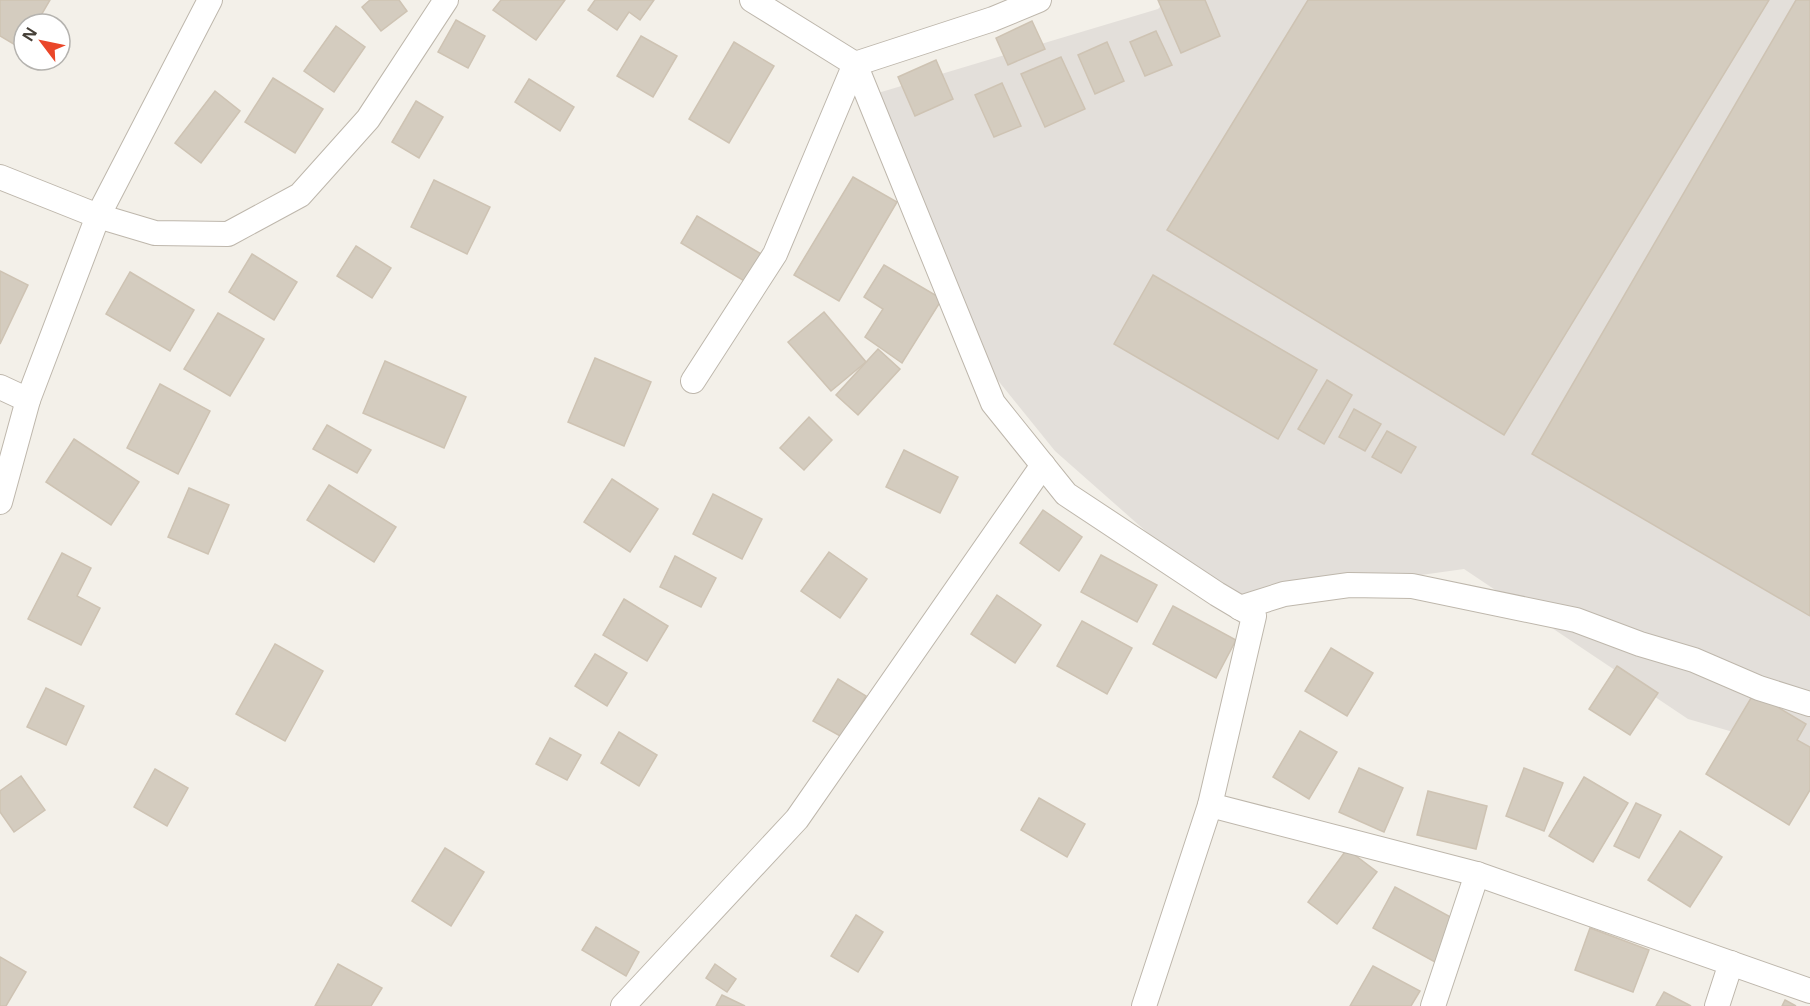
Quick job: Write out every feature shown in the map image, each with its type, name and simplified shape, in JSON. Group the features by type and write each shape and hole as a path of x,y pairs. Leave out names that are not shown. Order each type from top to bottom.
{"street":[{"path":"0,502 28,400 98,216 210,0"},
{"path":"0,177 98,216 155,233 228,234 300,195 368,119 446,0"},
{"path":"752,0 855,64 993,403 1066,494 1254,616 1210,804 1144,1006"},
{"path":"693,381 775,254 855,64 993,19 1039,0"},
{"path":"0,387 28,400"},
{"path":"623,1006 797,819 1043,465"},
{"path":"1240,608 1284,594 1349,585 1412,586 1576,620 1640,644 1694,660 1759,688 1810,704"},
{"path":"1210,804 1476,874 1810,991"},
{"path":"1433,1006 1476,874"},
{"path":"1717,1006 1731,963"}],"shaded area":[{"path":"1167,0 1810,0 1810,754 1688,719 1464,569 1226,602 1055,451 992,373 878,93 1158,9"}],"building":[{"path":"0,0 50,0 43,12 12,12 12,43 0,36"},
{"path":"370,0 399,0 407,11 381,31 362,7"},
{"path":"501,0 565,0 536,40 493,10"},
{"path":"595,0 654,0 640,20 629,12 617,30 588,10"},
{"path":"1158,0 1205,0 1220,36 1181,53"},
{"path":"1308,0 1769,0 1504,435 1167,230"},
{"path":"1796,0 1810,0 1810,616 1532,454"},
{"path":"456,20 485,36 468,68 438,52"},
{"path":"1032,21 1045,49 1008,65 996,38"},
{"path":"336,26 365,47 334,92 304,71"},
{"path":"1156,31 1172,65 1145,76 1130,42"},
{"path":"641,36 677,56 653,97 617,76"},
{"path":"734,42 774,66 729,143 689,119"},
{"path":"1107,42 1124,81 1095,94 1078,55"},
{"path":"1061,57 1085,109 1045,127 1021,74"},
{"path":"936,60 953,99 915,116 898,77"},
{"path":"273,78 323,109 295,153 245,122"},
{"path":"529,79 574,107 560,131 515,102"},
{"path":"1002,83 1021,126 994,137 975,95"},
{"path":"215,91 240,111 201,163 175,143"},
{"path":"416,101 443,117 419,158 392,142"},
{"path":"853,177 897,202 839,301 794,275"},
{"path":"434,180 490,207 467,254 411,227"},
{"path":"697,216 763,255 746,282 681,243"},
{"path":"356,246 391,268 372,298 337,276"},
{"path":"252,254 297,282 274,320 229,292"},
{"path":"884,265 942,299 902,363 865,337 883,309 864,297"},
{"path":"0,271 28,285 0,344"},
{"path":"130,272 194,310 170,351 106,314"},
{"path":"1153,275 1317,370 1278,439 1114,344"},
{"path":"824,312 866,362 831,391 788,342"},
{"path":"218,313 264,339 230,396 184,369"},
{"path":"878,349 900,369 858,415 836,395"},
{"path":"595,358 651,382 624,446 568,422"},
{"path":"385,361 466,397 444,448 363,413"},
{"path":"1327,380 1352,395 1324,444 1298,429"},
{"path":"160,384 210,411 178,474 127,448"},
{"path":"1354,409 1381,424 1365,451 1339,437"},
{"path":"809,417 832,440 804,470 780,448"},
{"path":"327,425 371,450 357,473 313,449"},
{"path":"1387,431 1416,447 1401,473 1372,457"},
{"path":"74,439 139,482 111,525 46,482"},
{"path":"904,450 958,477 940,513 886,487"},
{"path":"612,479 658,509 630,552 584,522"},
{"path":"329,485 396,527 374,562 307,520"},
{"path":"189,488 229,505 208,554 168,537"},
{"path":"713,494 762,519 742,559 693,534"},
{"path":"1043,510 1082,537 1059,571 1020,543"},
{"path":"829,552 867,579 840,618 801,591"},
{"path":"62,553 91,568 77,596 100,608 81,645 28,619"},
{"path":"1101,555 1157,585 1137,622 1081,592"},
{"path":"675,556 716,578 701,607 660,587"},
{"path":"997,595 1041,625 1015,663 971,634"},
{"path":"624,599 668,626 647,661 603,635"},
{"path":"1173,606 1236,640 1216,678 1153,644"},
{"path":"1082,621 1132,648 1107,694 1057,666"},
{"path":"275,644 323,671 285,741 236,714"},
{"path":"1331,648 1373,673 1347,716 1305,691"},
{"path":"595,654 627,673 607,706 575,686"},
{"path":"1617,666 1658,693 1630,735 1589,709"},
{"path":"838,679 866,696 842,737 813,721"},
{"path":"46,688 84,706 66,745 27,727"},
{"path":"1754,693 1806,724 1797,740 1810,747 1810,790 1789,825 1706,774"},
{"path":"1300,731 1337,752 1309,799 1273,777"},
{"path":"619,732 657,755 639,786 601,763"},
{"path":"550,738 581,755 567,780 536,764"},
{"path":"1359,768 1403,788 1384,832 1339,812"},
{"path":"1524,768 1563,783 1544,831 1506,816"},
{"path":"155,769 188,788 167,826 134,807"},
{"path":"21,776 45,810 14,832 0,812 0,791"},
{"path":"1584,777 1628,803 1593,862 1549,836"},
{"path":"1428,791 1487,806 1476,849 1417,835"},
{"path":"1039,798 1085,824 1067,857 1021,830"},
{"path":"1636,803 1661,815 1639,858 1614,846"},
{"path":"1680,831 1722,857 1690,907 1648,880"},
{"path":"445,848 484,872 451,926 412,901"},
{"path":"1347,849 1377,872 1337,924 1308,902"},
{"path":"1395,887 1458,921 1435,962 1373,928"},
{"path":"856,915 883,932 858,972 831,956"},
{"path":"596,927 639,952 626,976 582,950"},
{"path":"1590,928 1649,950 1633,992 1575,970"},
{"path":"0,957 26,972 6,1006 0,1006"},
{"path":"338,964 382,988 371,1006 315,1006"},
{"path":"715,964 736,979 727,992 706,978"},
{"path":"1373,966 1420,991 1411,1006 1350,1006"},
{"path":"1664,992 1691,1006 1656,1006"},
{"path":"722,995 745,1006 716,1006"},
{"path":"1785,1000 1796,1006 1782,1006"}]}
